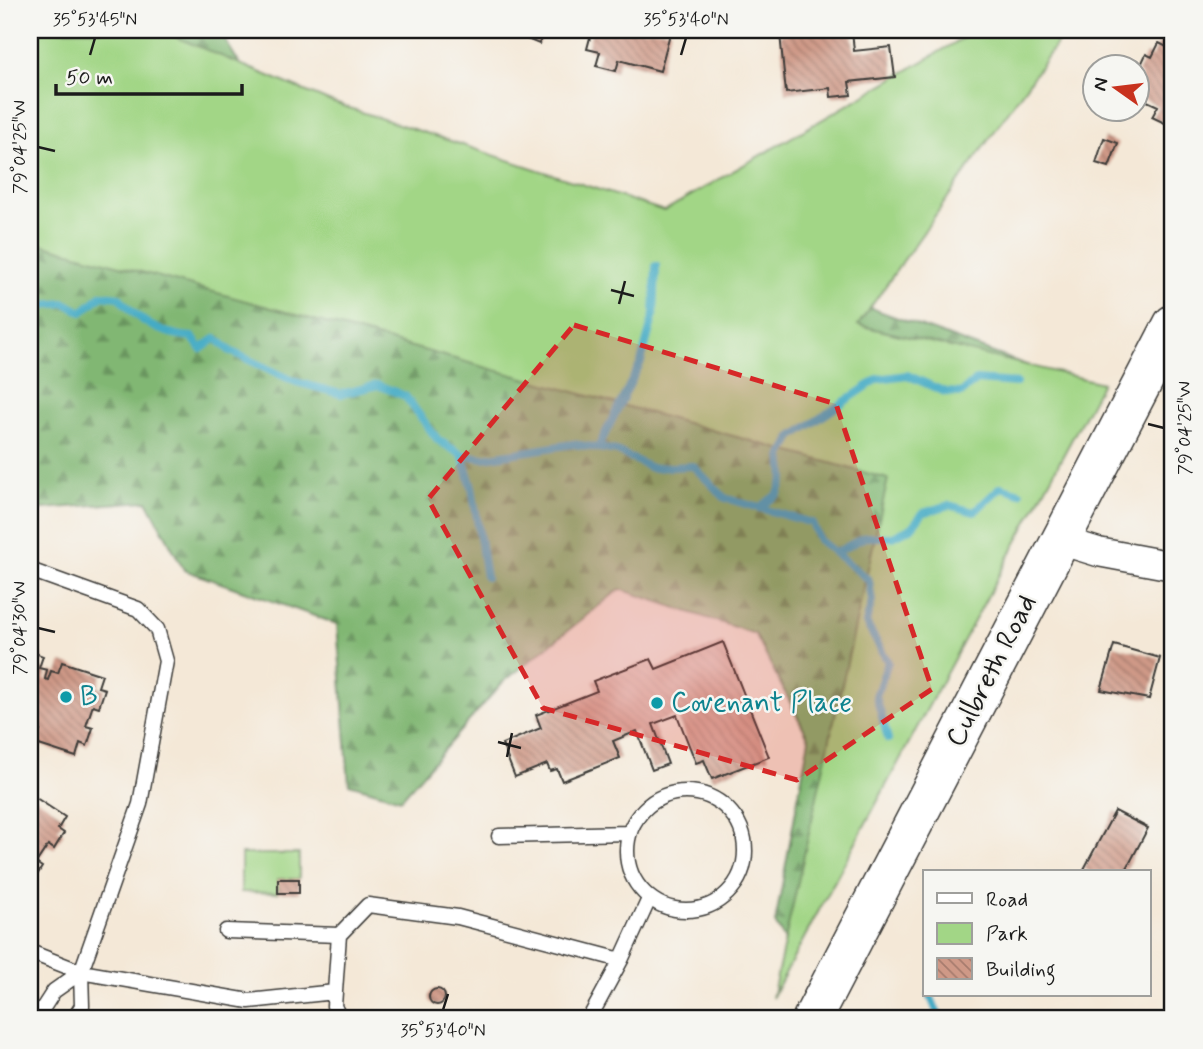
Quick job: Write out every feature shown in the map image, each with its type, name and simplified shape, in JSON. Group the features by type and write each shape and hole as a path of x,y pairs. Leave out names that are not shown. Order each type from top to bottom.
{"street":[{"name":"Culbreth Road","path":"812,1019 1173,324"},
{"path":"1059,540 1098,552 1173,566"}],"lane":[{"path":"30,570 138,610 157,629 166,661 140,804 81,972 82,1006 74,1019"},
{"path":"687,792 712,798 726,807 737,820 743,836 743,870 735,886 724,898 709,907 676,911 649,899 633,881 626,858 629,833 636,818 662,797 687,792"},
{"path":"499,836 629,833"},
{"path":"589,1019 621,960 649,899"},
{"path":"340,1019 334,1006 339,935 369,905 458,917 621,960"},
{"path":"226,931 339,935"},
{"path":"30,952 81,972 249,1001 335,992"},
{"path":"36,1019 54,991 81,972"}],"highlighted area":[{"path":"574,325 836,404 932,689 797,780 543,708 428,499"}],"green space":[{"path":"30,30 219,30 250,81 1084,386 793,954 775,923 809,739 755,634 620,589 502,683 401,799 349,784 337,624 184,570 147,501 30,510"},
{"path":"30,30 159,30 331,102 664,211 977,30 1066,30 858,325 1102,383 772,998 888,479 30,241"},
{"path":"241,854 299,854 299,879 278,879 278,893 241,892"}],"building":[{"path":"505,30 544,30 539,44"},
{"path":"592,30 671,30 660,71 619,60 616,71 596,66 600,52 587,49"},
{"path":"852,30 854,51 891,47 895,77 849,82 851,95 831,97 830,88 786,93 780,34"},
{"path":"1159,43 1173,50 1173,127 1152,117 1158,106 1150,102 1150,56 1152,57"},
{"path":"1104,138 1118,143 1109,167 1096,163"},
{"name":"Covenant Place","path":"723,642 769,757 712,779 704,760 696,763 677,715 653,724 668,764 652,770 637,731 613,741 620,758 562,781 557,769 550,771 547,764 515,777 502,744 541,728 536,715 597,691 593,681 651,659 656,669"},
{"path":"1114,645 1160,658 1149,699 1101,690"},
{"name":"B","path":"30,651 43,656 39,668 47,670 45,679 48,680 51,671 58,673 62,662 102,675 98,687 105,689 99,707 93,705 86,726 93,728 87,746 80,743 76,757 36,744 40,731 32,729 35,720 32,719 30,724"},
{"path":"30,794 65,817 58,829 64,833 54,849 48,845 36,863 42,867 32,883 30,881"},
{"path":"1115,811 1148,828 1126,870 1084,869"},
{"path":"278,879 299,879 299,893 278,893"},
{"path":"437,989 445,997 437,1005 429,997"}],"waterway":[{"path":"598,448 641,362 654,314 656,266"},
{"path":"30,306 65,303 82,312 102,295 119,297 151,326 192,337 201,349 216,338 230,351 296,382 341,394 378,385 405,396 438,440 462,455 484,458 573,444 617,451 651,468 693,466 725,498 812,523 819,540 869,580 872,601 866,623 888,662 876,696 888,739"},
{"path":"759,508 778,494 784,477 782,455 792,437 878,379 907,375 945,392 961,393 976,380 1016,383"},
{"path":"462,455 472,487 486,577"},
{"path":"835,553 865,537 893,537 911,528 923,513 949,505 974,512 1001,487 1020,493"},
{"path":"930,996 940,1019"}],"place":[{"name":"B","path":"66,697"},
{"name":"Covenant Place","path":"657,703"}]}
